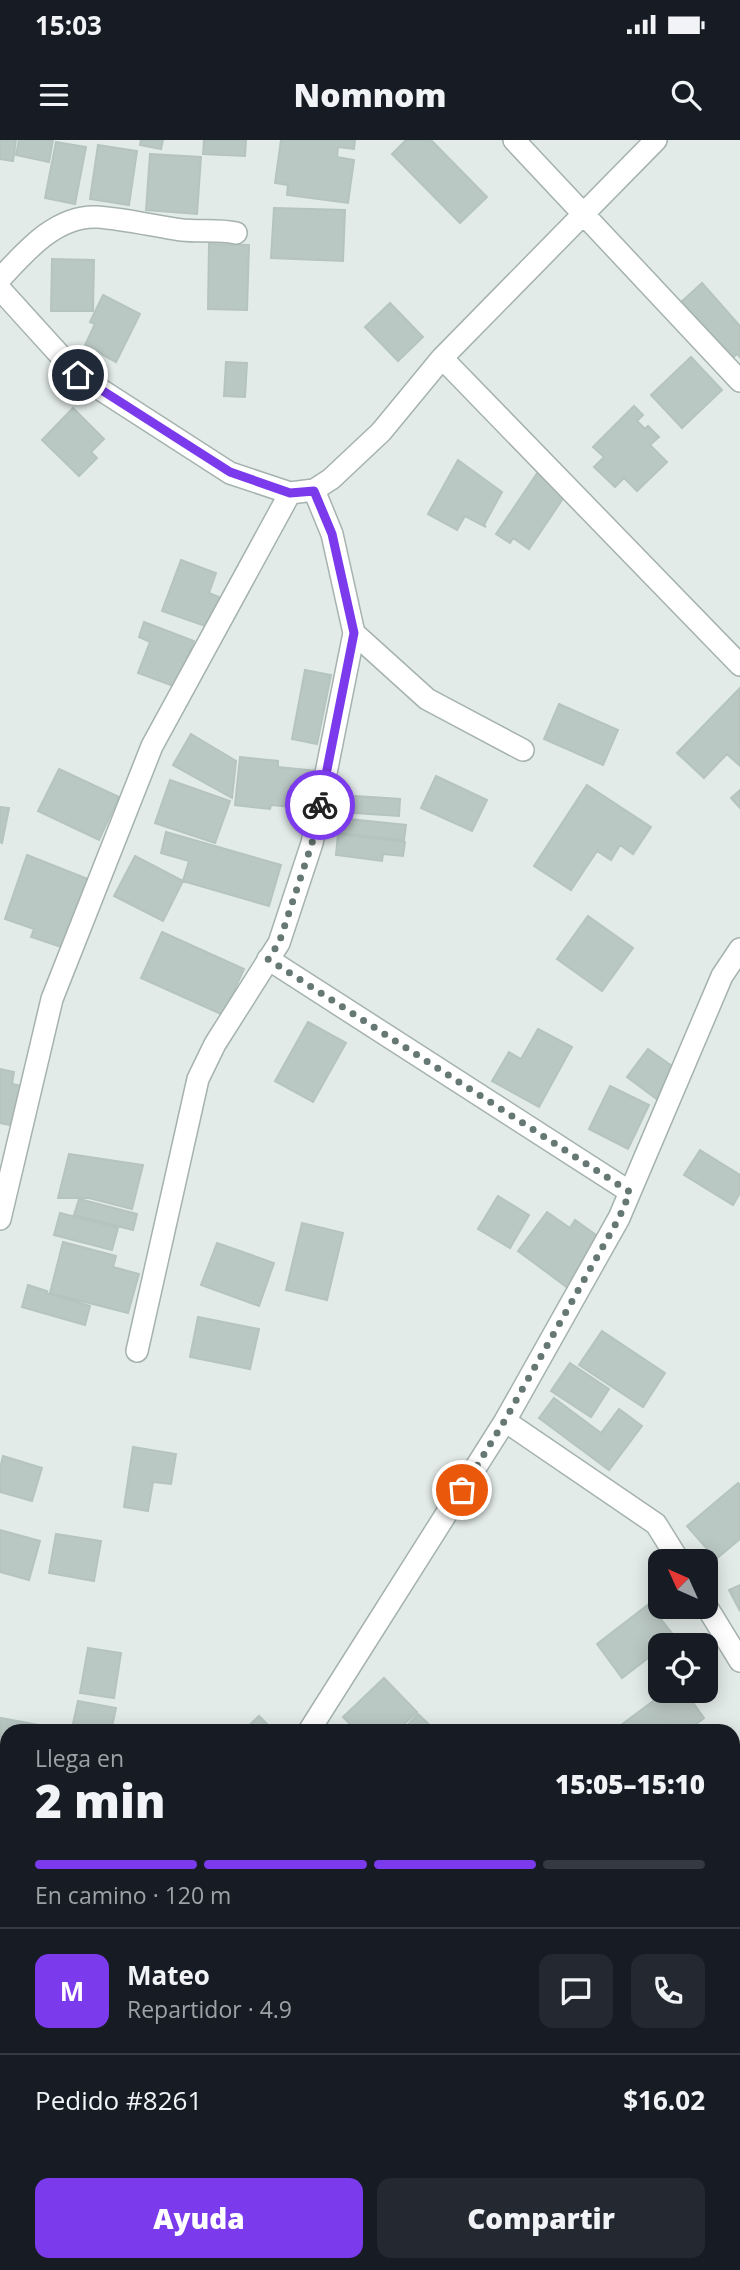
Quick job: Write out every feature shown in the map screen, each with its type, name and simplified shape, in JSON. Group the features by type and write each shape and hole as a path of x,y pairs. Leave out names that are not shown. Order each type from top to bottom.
{"street":[{"path":"514,140 740,381"},
{"path":"0,289 78,375 230,472 290,493 314,491 331,479 380,432 442,358 656,140"},
{"path":"0,279 46,234 76,219 94,217 130,220 184,230 236,233"},
{"path":"442,358 740,665"},
{"path":"137,1351 198,1079 215,1044 279,943 312,843 354,633 332,534 314,491"},
{"path":"0,1219 52,999 152,746 290,493"},
{"path":"354,633 427,699 523,750"},
{"path":"314,1724 505,1420 619,1218 722,976 740,950"},
{"path":"268,959 630,1192"},
{"path":"505,1420 656,1524 672,1549"},
{"path":"714,1619 740,1661"}],"building":[{"path":"0,140 16,140 13,161 0,159"},
{"path":"19,140 53,140 49,162 16,155"},
{"path":"141,140 163,140 161,149 140,145"},
{"path":"204,140 246,140 245,156 203,154"},
{"path":"281,140 355,140 354,149 338,147 337,157 354,160 348,203 287,195 288,185 275,183"},
{"path":"406,140 431,140 487,197 460,223 392,154"},
{"path":"56,142 86,147 75,204 45,198"},
{"path":"98,145 137,151 129,205 90,199"},
{"path":"150,154 201,157 197,214 146,210"},
{"path":"274,208 345,210 343,261 271,258"},
{"path":"209,244 249,245 247,310 208,309"},
{"path":"52,259 94,260 93,311 51,311"},
{"path":"702,283 740,326 740,357 737,354 730,360 680,303"},
{"path":"103,295 140,314 116,362 85,345 95,324 90,322"},
{"path":"390,303 423,337 398,361 365,327"},
{"path":"691,357 722,390 682,428 651,395"},
{"path":"226,362 247,363 245,397 224,396"},
{"path":"634,406 643,415 637,421 645,429 648,426 659,437 650,445 667,462 637,491 624,478 615,487 594,467 604,457 593,447"},
{"path":"73,408 104,439 91,452 97,458 79,476 42,440"},
{"path":"458,460 502,492 484,525 486,527 465,516 457,530 428,514"},
{"path":"538,472 566,494 529,549 513,538 510,543 496,534"},
{"path":"181,560 216,573 209,593 219,597 208,627 162,611"},
{"path":"144,622 194,641 176,687 138,673 150,642 139,637"},
{"path":"305,670 331,675 317,744 292,739"},
{"path":"739,689 740,766 727,754 704,778 677,753"},
{"path":"559,704 618,730 603,765 544,739"},
{"path":"191,734 236,761 232,798 173,765"},
{"path":"240,757 278,761 278,767 317,771 313,809 271,805 270,809 235,805"},
{"path":"59,769 119,797 99,840 38,811"},
{"path":"436,776 487,800 472,831 421,808"},
{"path":"170,780 230,801 215,843 155,823"},
{"path":"587,785 651,827 633,854 620,845 611,860 597,851 571,890 534,866"},
{"path":"740,790 740,808 731,798"},
{"path":"340,795 400,799 399,816 339,812"},
{"path":"0,807 9,808 2,843 0,842"},
{"path":"339,818 406,825 404,840 338,833"},
{"path":"166,832 281,865 269,906 183,881 189,861 161,853"},
{"path":"338,834 405,842 403,856 383,854 382,861 336,855"},
{"path":"27,855 88,879 64,948 31,937 34,929 5,919"},
{"path":"135,856 183,881 163,921 114,896"},
{"path":"588,916 633,948 602,991 557,959"},
{"path":"162,932 244,969 223,1015 141,978"},
{"path":"308,1022 346,1043 313,1102 275,1081"},
{"path":"538,1029 572,1047 539,1107 492,1081 509,1052 521,1059"},
{"path":"648,1049 679,1071 658,1100 627,1077"},
{"path":"0,1069 14,1072 12,1084 27,1087 19,1127 0,1123"},
{"path":"610,1086 649,1105 628,1149 589,1129"},
{"path":"700,1150 740,1175 740,1193 733,1205 684,1175"},
{"path":"69,1154 143,1165 132,1209 89,1198 58,1198"},
{"path":"498,1196 529,1215 510,1248 478,1229"},
{"path":"79,1199 137,1214 133,1230 74,1215"},
{"path":"547,1212 570,1228 575,1220 603,1240 568,1288 518,1251"},
{"path":"60,1213 118,1228 112,1250 54,1235"},
{"path":"302,1223 343,1233 327,1300 286,1290"},
{"path":"63,1242 116,1256 113,1267 139,1274 128,1313 50,1293"},
{"path":"217,1243 274,1263 259,1306 201,1285"},
{"path":"28,1285 90,1306 85,1325 22,1307"},
{"path":"198,1317 259,1329 250,1369 190,1357"},
{"path":"602,1331 665,1373 643,1407 579,1365"},
{"path":"570,1363 609,1389 591,1417 551,1391"},
{"path":"554,1398 601,1433 619,1409 642,1426 609,1470 539,1418"},
{"path":"133,1447 176,1454 171,1484 153,1482 148,1511 124,1507"},
{"path":"3,1456 42,1468 32,1501 0,1492"},
{"path":"738,1483 740,1485 740,1539 718,1557 718,1549 707,1549 687,1526"},
{"path":"0,1530 40,1541 29,1580 0,1572"},
{"path":"56,1534 101,1541 94,1581 49,1573"},
{"path":"740,1585 740,1611 729,1590"},
{"path":"648,1605 648,1619 661,1619 672,1633 648,1633 648,1658 622,1678 597,1644"},
{"path":"88,1648 121,1653 114,1698 80,1693"},
{"path":"384,1678 417,1712 404,1724 350,1724 343,1717"},
{"path":"78,1701 116,1708 113,1724 73,1724"},
{"path":"651,1703 693,1703 704,1718 696,1724 622,1724"},
{"path":"418,1714 429,1724 409,1724"},
{"path":"259,1716 267,1724 250,1724"},
{"path":"1,1718 34,1724 1,1724"}],"way so far":[{"path":"320,805 312,843 279,943 268,959 630,1192 619,1218 505,1420 462,1490"}],"route":[{"path":"78,375 230,472 290,493 314,491 332,534 354,633 320,805"}]}
